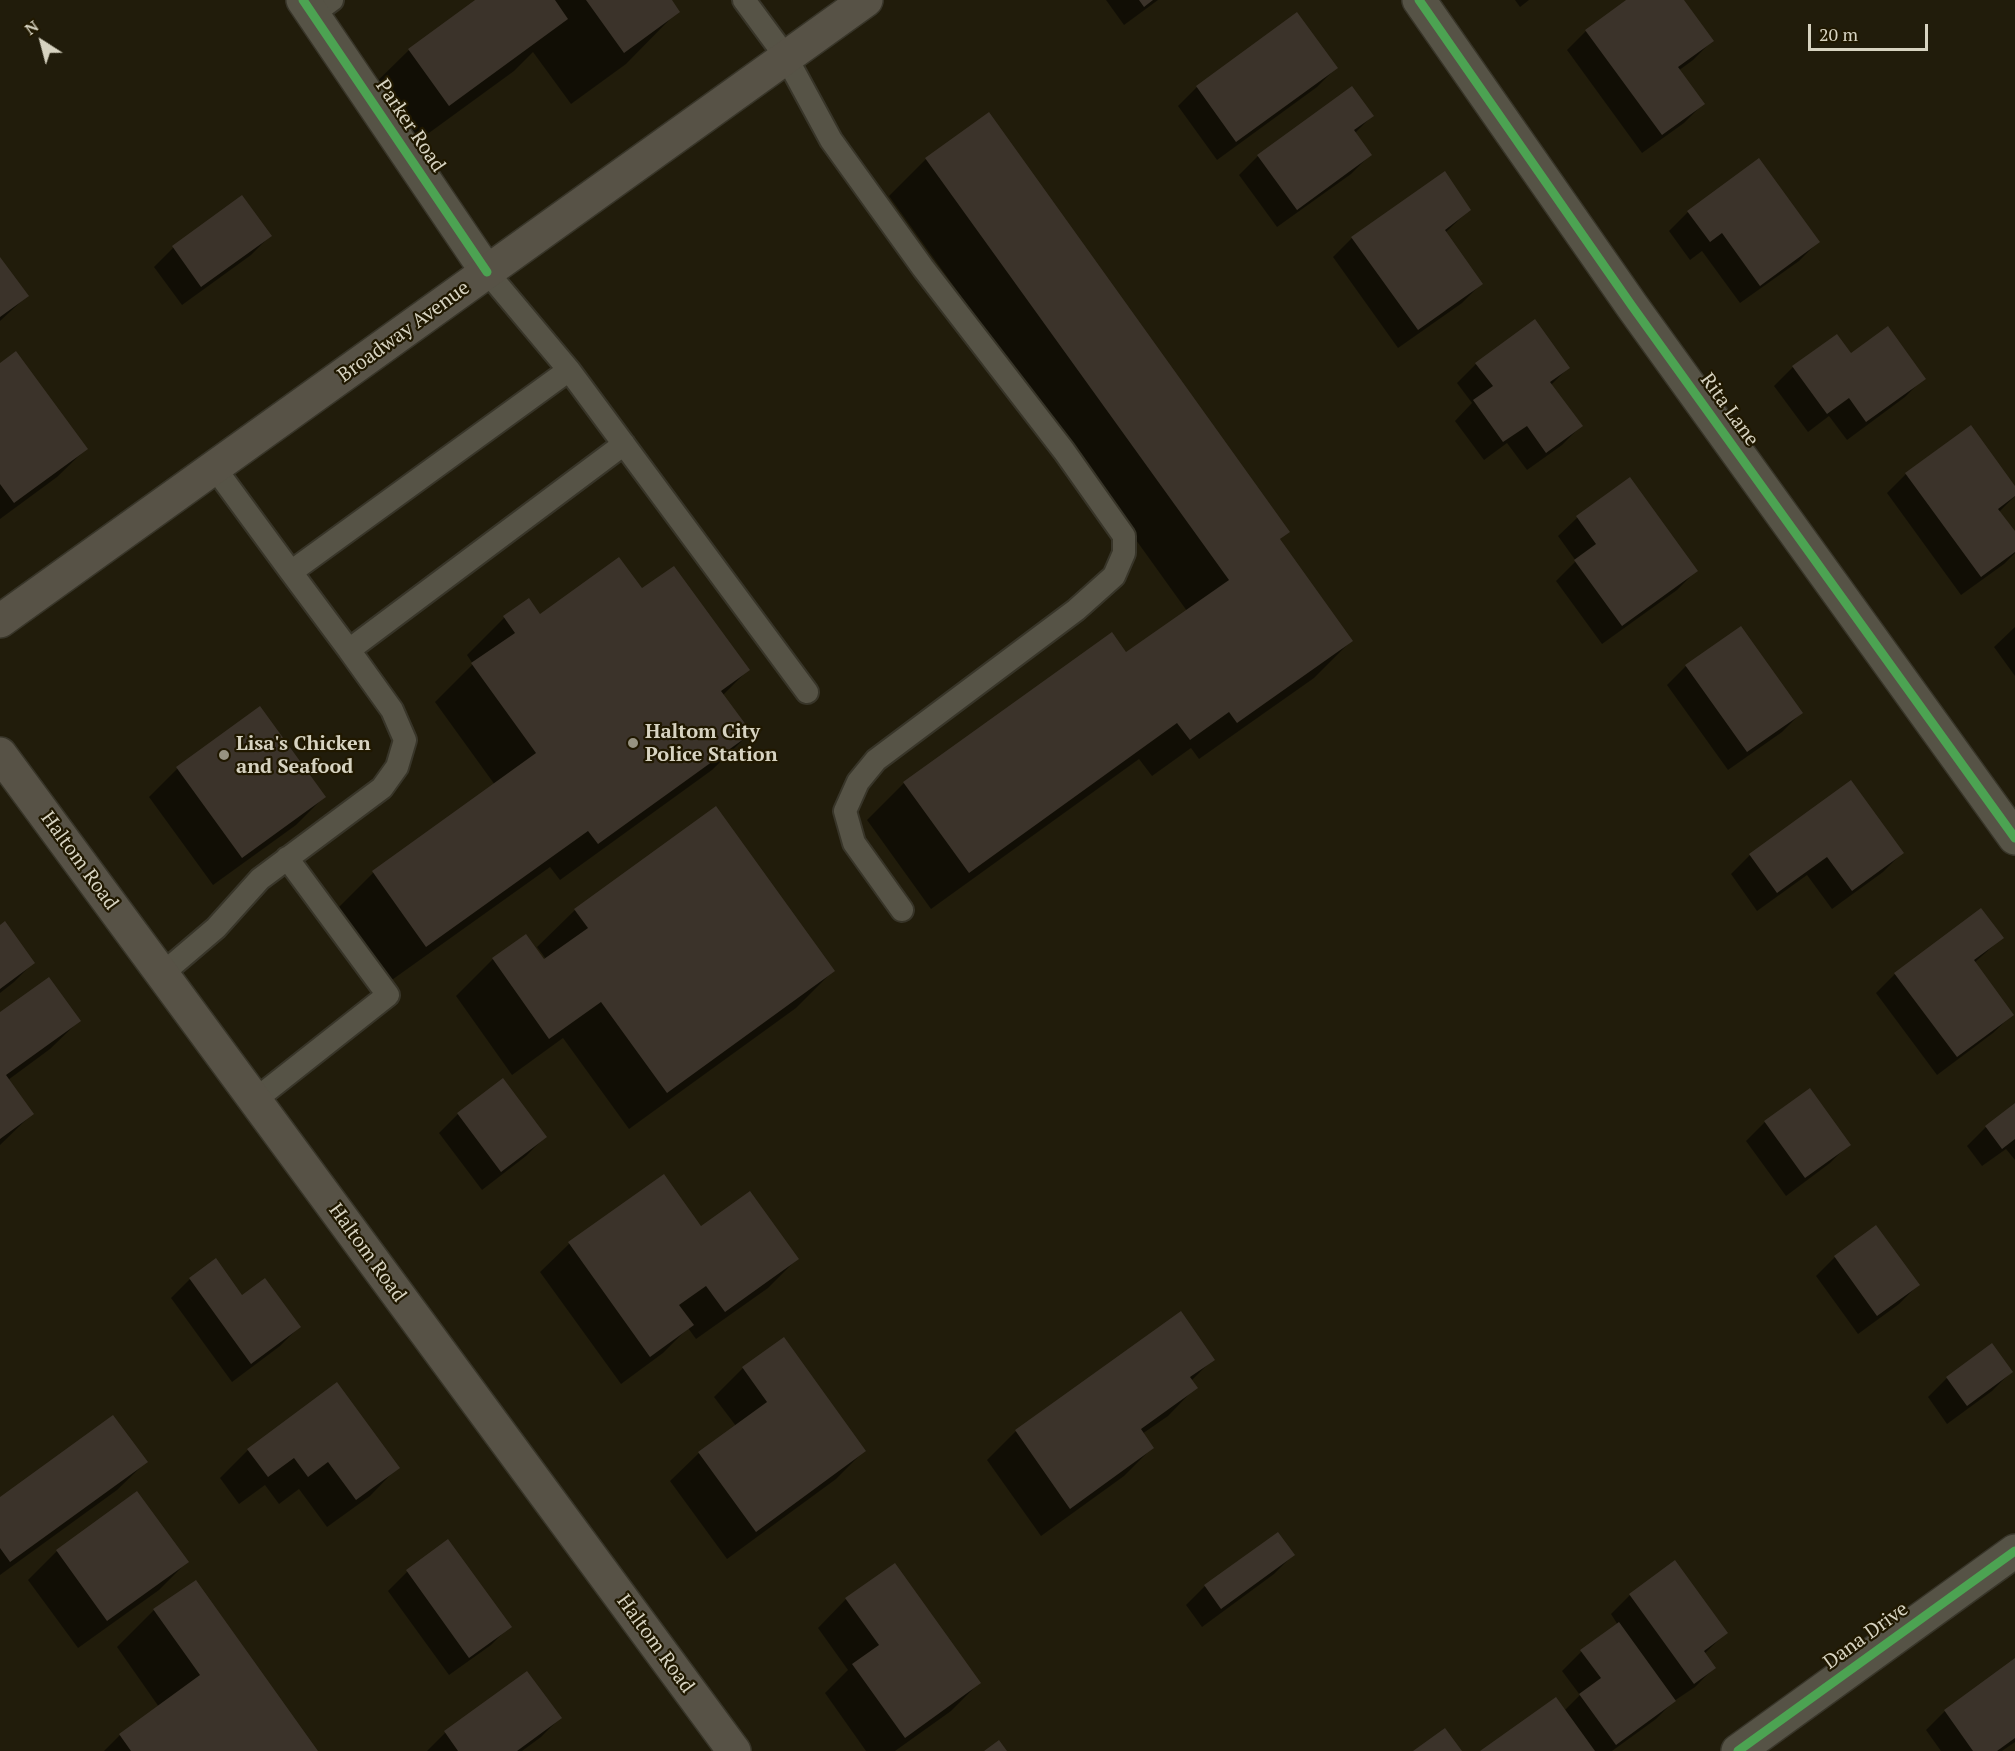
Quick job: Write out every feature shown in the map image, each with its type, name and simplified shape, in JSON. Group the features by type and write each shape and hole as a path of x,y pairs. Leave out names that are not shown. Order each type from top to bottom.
{"main road":[{"name":"Broadway Avenue","path":"0,621 866,0"},
{"name":"Haltom Road","path":"0,754 734,1751"}],"street":[{"name":"Rita Lane","path":"1419,0 1632,306 2015,838"},
{"name":"Parker Road","path":"316,5 487,272"},
{"name":"Dana Drive","path":"1738,1751 2015,1551"}],"lane":[{"path":"744,0 786,57 831,140 923,268 1064,451 1124,536 1124,553 1114,576 1076,610 876,760 858,782 845,811 854,843 902,910"},
{"path":"487,272 570,370 807,692"},
{"path":"291,572 570,370"},
{"path":"349,650 624,444"},
{"path":"162,974 216,928 260,879 382,788 397,767 405,740 392,710 214,468"},
{"path":"255,1100 388,995 287,858"}],"building":[{"path":"475,0 555,0 568,19 449,106 408,49"},
{"path":"586,0 672,0 680,12 624,53"},
{"path":"1139,0 1153,0 1144,7"},
{"path":"1626,0 1684,0 1714,41 1678,67 1705,104 1662,135 1585,30"},
{"path":"1297,12 1338,68 1236,142 1196,86"},
{"path":"1352,86 1374,116 1354,130 1372,155 1297,210 1257,155"},
{"path":"989,112 1290,532 1280,539 1353,641 1237,723 1229,712 1190,740 1177,723 969,873 903,782 1112,632 1126,652 1229,580 925,158"},
{"path":"1759,158 1820,242 1760,286 1722,233 1710,242 1687,211"},
{"path":"1445,171 1471,210 1445,230 1483,284 1418,330 1351,237"},
{"path":"242,195 272,236 201,287 172,246"},
{"path":"0,257 29,296 0,317"},
{"path":"1535,319 1570,368 1550,382 1583,426 1546,453 1527,426 1503,442 1473,400 1493,386 1475,363"},
{"path":"1888,326 1926,379 1866,422 1849,398 1827,414 1792,366 1837,334 1851,353"},
{"path":"16,351 88,449 14,503 0,484 0,363"},
{"path":"1971,425 2015,486 2015,496 1998,509 2015,531 2015,552 1981,577 1905,473"},
{"path":"1630,477 1698,571 1622,626 1574,560 1596,544 1576,516"},
{"name":"Haltom City Police Station","path":"619,557 642,588 674,566 750,670 721,691 752,733 598,844 588,831 426,947 372,871 536,753 471,663 515,633 503,616 529,598 540,614"},
{"path":"1741,626 1803,713 1747,752 1685,665"},
{"path":"260,706 326,797 242,858 176,767"},
{"path":"1851,780 1904,853 1852,891 1827,857 1777,893 1749,854"},
{"path":"716,806 835,971 667,1093 601,1002 549,1039 492,958 526,934 544,959 588,928 574,909"},
{"path":"1981,908 2004,938 1974,960 2014,1015 1957,1057 1894,973"},
{"path":"5,921 35,963 0,989 0,925"},
{"path":"49,977 81,1021 6,1075 34,1114 0,1139 0,1012"},
{"path":"503,1078 547,1137 501,1172 457,1113"},
{"path":"1810,1088 1851,1145 1805,1178 1764,1121"},
{"path":"2015,1103 2015,1139 2002,1149 1985,1126"},
{"path":"664,1174 701,1226 750,1191 799,1259 725,1312 706,1286 679,1305 694,1325 650,1357 568,1242"},
{"path":"1876,1225 1920,1285 1877,1316 1834,1256"},
{"path":"216,1258 242,1295 265,1278 301,1327 251,1364 189,1278"},
{"path":"1181,1311 1215,1360 1190,1377 1198,1388 1141,1429 1154,1448 1070,1509 1015,1430"},
{"path":"784,1337 866,1451 756,1532 698,1452 767,1402 742,1367"},
{"path":"1992,1343 2013,1372 1967,1406 1946,1377"},
{"path":"337,1382 400,1468 356,1500 328,1462 308,1477 294,1458 268,1477 247,1449"},
{"path":"113,1415 148,1462 10,1562 0,1548 0,1497"},
{"path":"137,1491 189,1562 107,1621 56,1550"},
{"path":"1278,1532 1295,1555 1221,1609 1204,1585"},
{"path":"448,1539 512,1627 469,1658 406,1570"},
{"path":"1675,1560 1728,1633 1704,1651 1716,1668 1694,1684 1629,1594"},
{"path":"895,1563 981,1683 905,1738 852,1664 879,1645 845,1598"},
{"path":"196,1580 318,1751 131,1751 119,1734 200,1675 153,1609"},
{"path":"1619,1622 1676,1701 1616,1745 1579,1694 1601,1678 1580,1650"},
{"path":"2015,1658 2015,1738 1997,1751 1973,1751 1944,1710"},
{"path":"527,1671 562,1718 517,1751 458,1751 444,1731"},
{"path":"1556,1697 1595,1751 1480,1751"},
{"path":"1445,1728 1462,1751 1413,1751"},
{"path":"999,1740 1007,1751 984,1751"}],"cycle path":[{"path":"303,0 487,272"},
{"path":"1419,0 1632,306 2015,838"},
{"path":"1738,1751 2015,1551"}],"place":[{"name":"Haltom City Police Station","path":"633,743"},
{"name":"Lisa's Chicken and Seafood","path":"224,755"}]}
